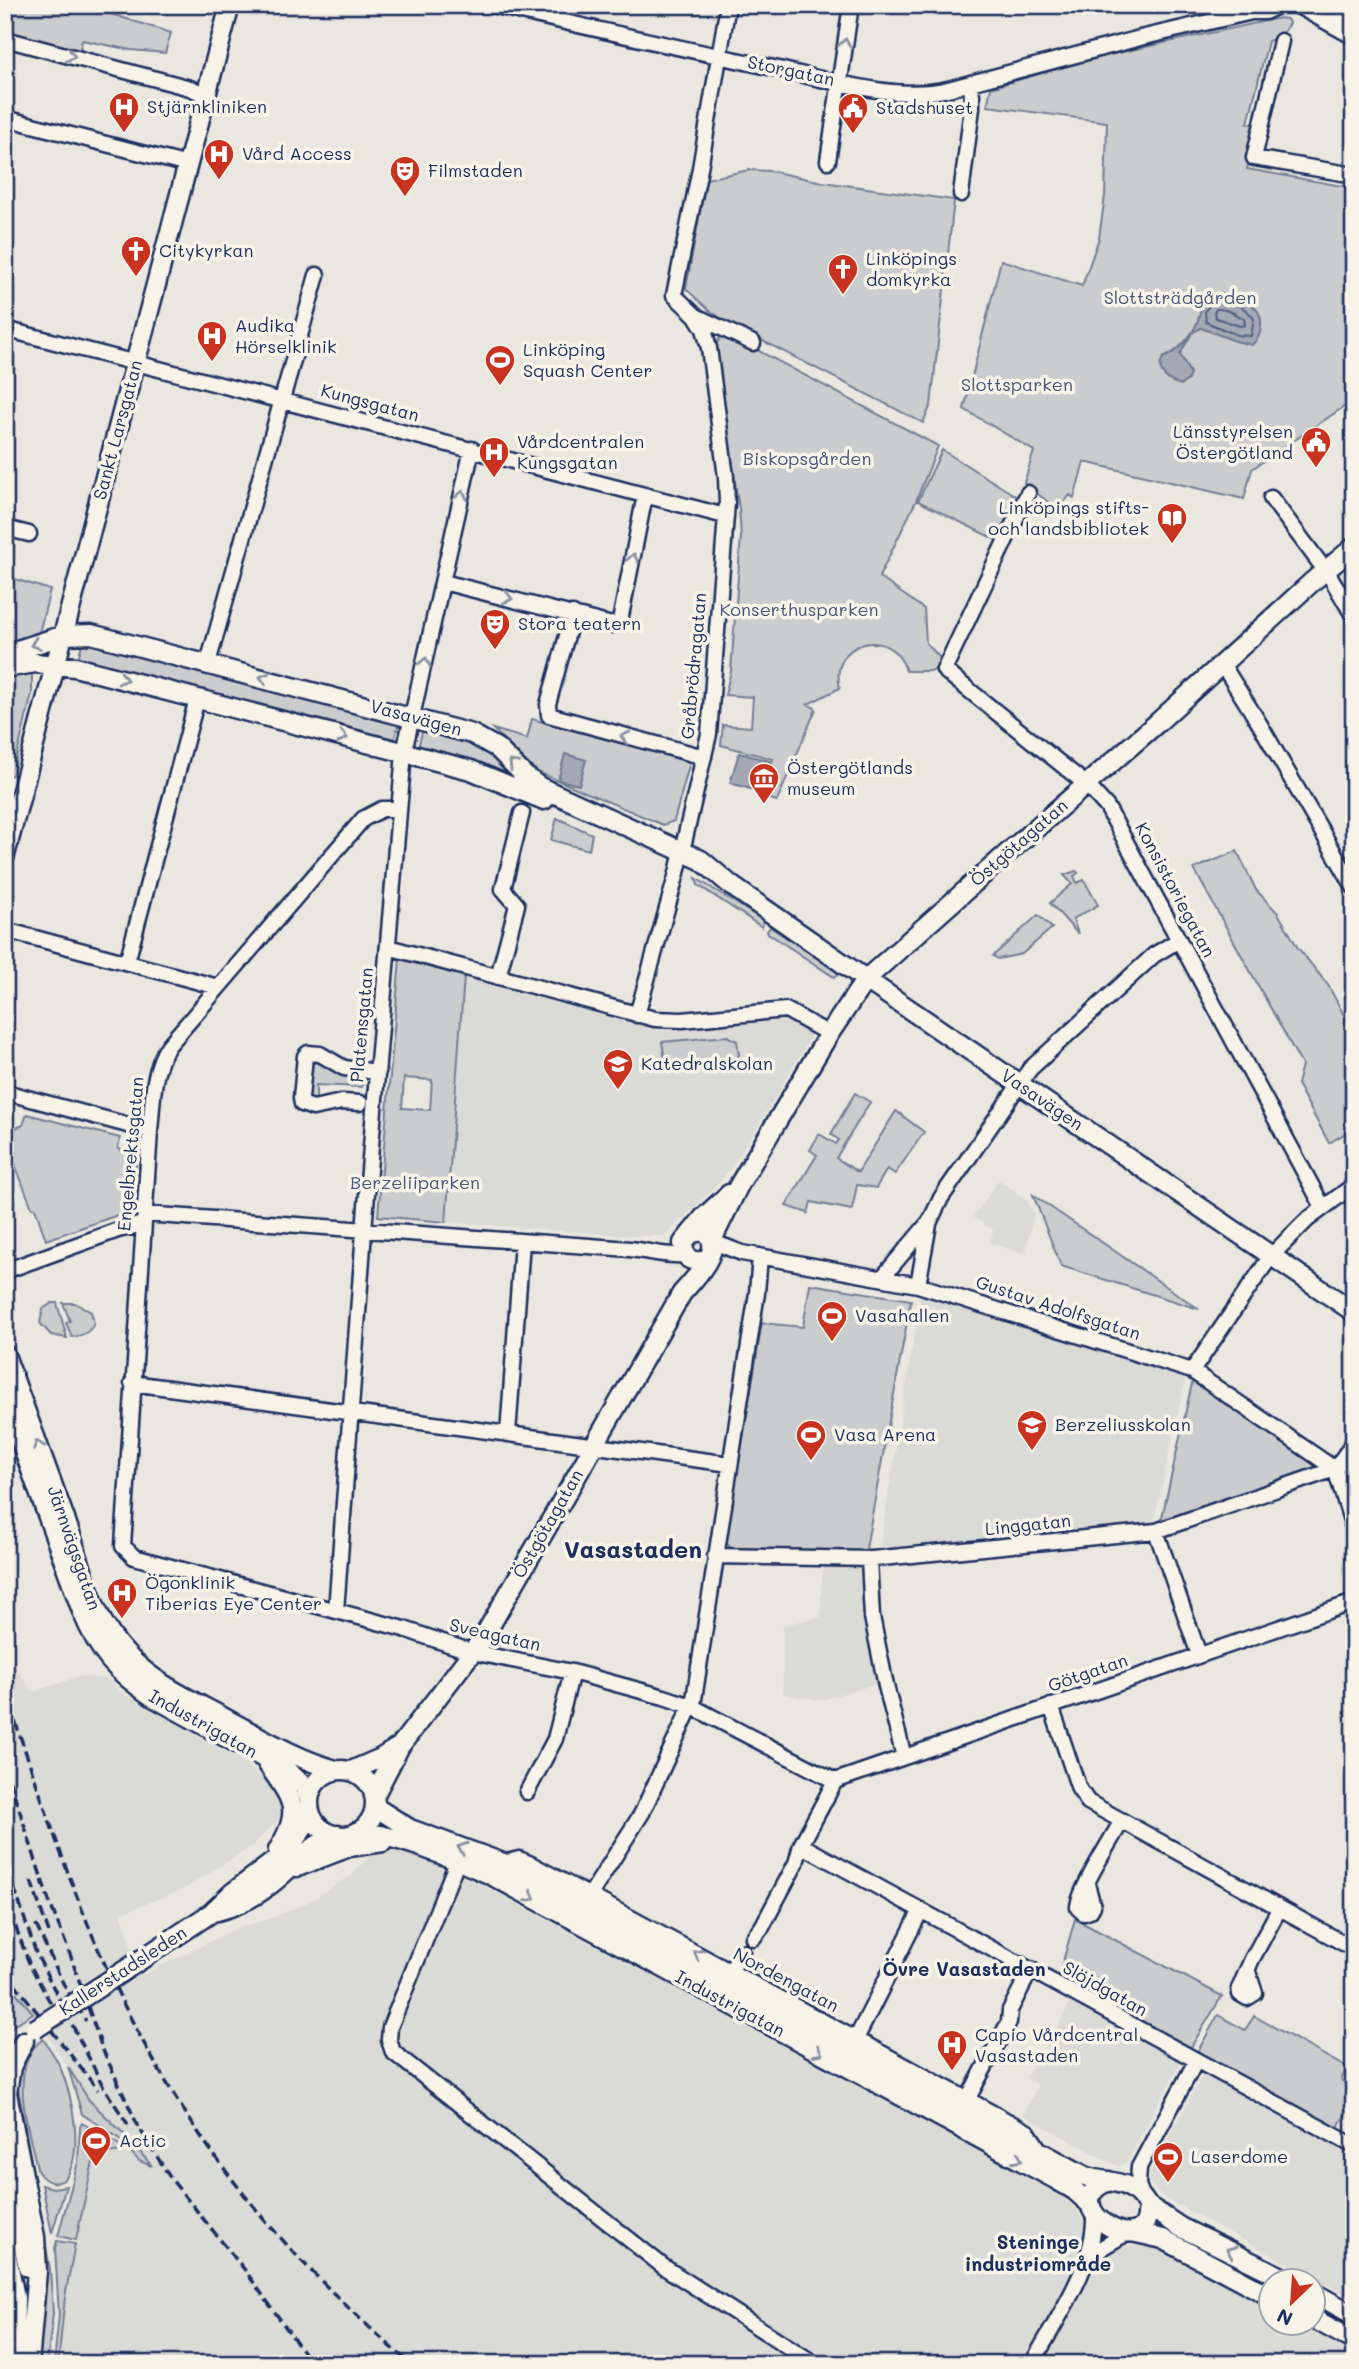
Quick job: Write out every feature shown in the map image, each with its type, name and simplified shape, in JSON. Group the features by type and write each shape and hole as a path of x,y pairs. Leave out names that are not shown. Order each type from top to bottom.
{"main road":[{"name":"Sankt Larsgatan","path":"5,855 230,5"},
{"path":"1300,5 1354,35"},
{"path":"1327,5 1354,19"},
{"name":"Östgötagatan","path":"374,1802 400,1746 472,1652 504,1602 682,1293 695,1279 739,1185 866,979 1354,547"},
{"name":"Vasavägen","path":"5,654 64,635 91,634 413,717 483,738 540,787 680,855 732,886 1354,1312"},
{"name":"Vasavägen","path":"5,668 35,663 57,664 471,770 680,855"},
{"name":"Östgötagatan","path":"682,1293 687,1246 704,1217 739,1185"},
{"path":"702,1232 711,1249 696,1262 687,1246 702,1232"},
{"name":"Järnvägsgatan","path":"5,1354 71,1535 91,1600 102,1623 116,1643 141,1668 196,1702"},
{"name":"Järnvägsgatan","path":"5,1398 97,1646"},
{"name":"Industrigatan","path":"97,1646 115,1668 153,1698 301,1782 309,1806"},
{"name":"Industrigatan","path":"196,1702 303,1759 344,1770"},
{"name":"Östgötagatan","path":"344,1770 381,1758 400,1746"},
{"path":"266,1760 291,1799 293,1810 284,1841 268,1866"},
{"path":"344,1770 369,1783 374,1802 367,1824 356,1832 338,1835 324,1830 309,1806 315,1783 321,1777 344,1770"},
{"name":"Industrigatan","path":"374,1802 410,1829 503,1863 1085,2176 1112,2181"},
{"name":"Kallerstadsleden","path":"5,2051 21,2037 211,1913 292,1844 309,1806"},
{"name":"Industrigatan","path":"356,1832 376,1833 489,1874 1055,2179 1074,2190 1093,2210"},
{"name":"Kallerstadsleden","path":"211,1913 248,1900 287,1871 314,1846 338,1835"},
{"path":"287,1871 349,1847 401,1842"},
{"path":"21,2037 11,2067 7,2093 35,2237 37,2271 29,2364"},
{"path":"5,2158 28,2269 33,2323"},
{"path":"1258,2290 1163,2239 1108,2227 1093,2210 1092,2197 1097,2189 1112,2181 1128,2185 1180,2227 1265,2268"},
{"path":"1130,2232 1145,2223 1148,2213 1145,2201"},
{"path":"7,2256 15,2297 14,2364"},
{"path":"1328,2301 1354,2315"},
{"path":"1328,2327 1354,2341"}],"street":[{"name":"Storgatan","path":"492,5 839,82 919,94 1257,9 1265,12 1280,5"},
{"path":"728,5 699,174 674,295 696,316 753,343"},
{"path":"828,161 851,5"},
{"path":"5,39 206,94"},
{"path":"1281,41 1254,158 1354,175"},
{"path":"961,194 971,108 970,83"},
{"path":"5,118 188,165"},
{"path":"208,663 317,275"},
{"name":"Gråbrödragatan","path":"637,1015 709,734 726,477 709,348 704,329 696,316"},
{"name":"Kungsgatan","path":"5,329 725,516"},
{"name":"Platensgatan","path":"336,1611 404,752 472,449"},
{"name":"Konsistoriegatan","path":"1028,493 944,670 1087,785 1107,807 1322,1207"},
{"path":"443,582 612,625 620,621 645,495"},
{"path":"1271,498 1354,617"},
{"path":"5,528 29,534"},
{"path":"573,614 548,711 554,717 704,757"},
{"path":"1222,664 1354,887"},
{"path":"127,962 197,699"},
{"name":"Engelbrektsgatan","path":"134,1557 125,1550 122,1541 150,1131 160,1059 168,1046 365,816 382,809 398,809"},
{"path":"498,977 517,905 503,889 522,813"},
{"path":"5,930 219,987"},
{"path":"882,1278 930,1221 941,1198 1030,1069 1154,955 1180,940"},
{"path":"388,947 637,1015 668,1021 786,1010 830,1034"},
{"path":"360,1103 342,1102 305,1107 301,1098 305,1056 316,1052 344,1068 377,1072"},
{"path":"5,1092 150,1131"},
{"path":"1192,1371 1272,1256 1322,1207 1354,1185"},
{"path":"5,1271 144,1219 651,1251 687,1246"},
{"path":"918,1285 930,1221"},
{"path":"508,1434 522,1242"},
{"name":"Gustav Adolfsgatan","path":"711,1249 918,1285 1192,1371 1335,1469"},
{"path":"590,1895 642,1813 691,1706 757,1293 760,1256"},
{"path":"132,1383 730,1464"},
{"path":"1354,1442 1335,1469 1354,1530"},
{"name":"Linggatan","path":"715,1556 869,1559 1156,1531 1335,1469"},
{"path":"1156,1531 1199,1655"},
{"name":"Sveagatan","path":"134,1557 404,1629 472,1652 572,1672 664,1697 691,1706 835,1781"},
{"path":"869,1559 873,1618 886,1686 904,1757"},
{"name":"Götgatan","path":"835,1781 1354,1602"},
{"path":"527,1792 555,1739 572,1672"},
{"path":"1051,1706 1083,1796 1097,1809 1354,1949"},
{"path":"753,1938 762,1927 796,1863 801,1845 835,1781"},
{"path":"1087,1884 1121,1822"},
{"name":"Slöjdgatan","path":"801,1845 1354,2146"},
{"name":"Nordengatan","path":"503,1863 525,1861 590,1895 1028,2132 1041,2153"},
{"path":"457,1862 390,2026 389,2040 393,2052 664,2266 815,2364"},
{"path":"1248,1972 1252,1959 1279,1909"},
{"path":"856,2039 921,1910"},
{"path":"730,1972 742,1952"},
{"path":"967,2100 1009,2022 1010,2010 1031,1969"},
{"path":"1145,2201 1138,2185 1139,2168 1196,2061"},
{"path":"1112,2181 1139,2168"},
{"path":"1031,2364 1086,2264 1094,2236 1093,2210"},
{"path":"1086,2264 1103,2247 1130,2232"}],"shaded area":[{"name":"Katedralskolan","path":"464,976 662,1030 789,1020 808,1032 810,1038 757,1128 722,1180 665,1236 632,1236 446,1222"},
{"path":"999,1180 1026,1199 1034,1214 1025,1254 990,1243 993,1230 973,1217"},
{"name":"Berzeliusskolan","path":"921,1293 1186,1377 1153,1526 879,1552"},
{"path":"823,1565 857,1566 864,1573 879,1683 821,1700 783,1694 783,1625 820,1617"},
{"path":"5,1644 15,1667 33,1692 80,1676 108,1679 119,1691 242,1761 283,1795 285,1814 252,1846 184,1889 122,1913 143,1975 237,1928 275,1917 312,1900 353,1874 377,1848 398,1849 445,1866 484,1886 1060,2195 1077,2209 1083,2222 1085,2233 1082,2247 1105,2260 1117,2249 1127,2246 1158,2248 1258,2302 1258,2338 1325,2338 1354,2353 1354,2364 58,2364 65,2296 93,2161 98,2154 129,2149 139,2161 151,2165 89,2100 48,2036 5,1979"},
{"path":"1070,2003 1180,2063 1128,2160 1119,2167 1023,2115 1038,2085 1026,2078 1033,2065 1041,2058"},
{"path":"1203,2074 1354,2154 1354,2299 1328,2285 1328,2268 1296,2268 1163,2197 1149,2183 1151,2171"}],"green space":[{"path":"5,5 83,5 171,33 165,53 131,50 82,40 80,51 5,33"},
{"path":"1280,18 1287,19 1289,23 1281,37 1268,41 1248,123 1256,125 1247,169 1354,188 1354,400 1252,469 1244,499 1084,462 1074,498 1070,495 1058,510 1024,483 1034,451 964,409 1001,260 1082,286 1099,238 1105,196 1107,122 987,106 991,88 1090,59"},
{"path":"749,170 954,200 931,405 923,423 728,323 686,289 706,179"},
{"path":"723,332 938,446 916,501 879,577 924,609 926,643 943,661 933,671 906,671 899,656 888,647 876,643 863,644 852,650 843,659 839,672 840,688 808,704 816,709 777,801 763,797 773,759 721,745 723,725 751,727 753,697 725,695 731,671 741,536 715,347"},
{"path":"942,450 1021,499 1000,542 918,501"},
{"path":"5,576 50,590 38,637 5,647"},
{"path":"84,636 400,718 393,745 77,663"},
{"path":"32,671 32,694 12,775 5,777 5,675"},
{"path":"532,719 690,762 674,821 663,825 538,772 493,729 527,739"},
{"path":"424,724 473,737 526,782 417,752"},
{"path":"557,818 592,834 589,850 551,840"},
{"path":"1237,851 1256,890 1278,913 1298,948 1328,985 1354,1034 1354,1128 1329,1143 1297,1084 1302,1065 1194,869"},
{"path":"1076,871 1078,873 1074,876 1077,883 1084,880 1098,905 1073,919 1078,934 1050,903 1072,884 1064,875"},
{"path":"696,878 761,919 762,927 698,885"},
{"path":"1038,915 1052,928 1022,954 998,959 993,956"},
{"path":"770,927 837,971 838,975 834,977 768,933"},
{"name":"Berzeliiparken","path":"400,959 464,976 446,1222 378,1216","holes":["404,1078 432,1080 430,1110 402,1108"]},
{"path":"727,1036 737,1041 739,1055 730,1065 669,1070 662,1042"},
{"path":"312,1058 363,1076 362,1087 316,1085 316,1100 309,1102 305,1095"},
{"path":"855,1093 870,1102 836,1158 858,1172 896,1111 924,1132 895,1174 887,1169 876,1188 857,1185 852,1210 811,1202 808,1213 786,1206 817,1155 810,1150 819,1134 836,1144 839,1140 831,1134"},
{"path":"27,1114 120,1138 118,1149 137,1154 132,1210 46,1240 7,1144 11,1130 23,1125"},
{"path":"1033,1195 1199,1309 1061,1266"},
{"name":"Vasa Arena","path":"810,1284 911,1300 865,1554 732,1550 726,1542 762,1323 803,1327"},
{"path":"57,1303 67,1338 51,1335 40,1323 43,1309"},
{"path":"63,1303 75,1303 91,1312 94,1323 88,1332 72,1337 66,1323 70,1321"},
{"path":"1193,1379 1324,1470 1160,1526"},
{"path":"1075,1919 1222,1996 1188,2052 1058,1979"},
{"path":"5,1979 33,2013 5,2031"},
{"path":"1218,2015 1245,2030 1254,2016 1347,2068 1341,2080 1354,2090 1354,2099 1335,2132 1195,2056"},
{"path":"43,2039 64,2079 75,2123 71,2168 65,2179 58,2182 47,2180 38,2172 23,2101 25,2066 32,2051"},
{"path":"68,2067 89,2100 152,2166 139,2161 117,2137 82,2114"},
{"path":"17,2081 50,2269 53,2313 47,2364 37,2364 44,2288 13,2091"},
{"path":"82,2123 118,2144 123,2151 98,2154 99,2160 93,2161 76,2240 58,2236 78,2162"},
{"path":"42,2185 53,2188 66,2186 52,2233"},
{"path":"57,2241 75,2244 65,2297 58,2364 54,2364 59,2315 55,2248"}],"water":[{"path":"1209,293 1235,297 1257,309 1261,328 1259,336 1252,345 1201,328 1192,333 1180,354 1190,373 1188,380 1181,385 1176,384 1164,376 1161,363 1163,358 1189,337 1198,320 1202,303"},
{"path":"739,753 770,761 761,792 730,783"},
{"path":"565,754 586,760 579,785 558,780"}],"railway":[{"path":"5,1693 92,1934 127,2011 155,2063 185,2112 250,2202 325,2285 411,2364"},
{"path":"5,1766 49,1901 102,2048 138,2126 171,2179 244,2269 312,2364"},
{"path":"31,1881 50,1936"},
{"path":"14,1887 36,1953 104,2088 131,2129"},
{"path":"5,1898 29,1963 58,2017"},
{"path":"36,1925 63,1983 86,2021"},
{"path":"5,1971 98,2090"}],"place":[{"name":"Stjärnkliniken","path":"124,134"},
{"name":"Stadshuset","path":"853,135"},
{"name":"Vård Access","path":"219,181"},
{"name":"Filmstaden","path":"405,198"},
{"name":"Citykyrkan","path":"136,278"},
{"name":"Linköpings domkyrka","path":"843,296"},
{"name":"Audika Hörselklinik","path":"212,363"},
{"name":"Linköping Squash Center","path":"500,387"},
{"name":"Länsstyrelsen Östergötland","path":"1316,469"},
{"name":"Vårdcentralen Kungsgatan","path":"494,479"},
{"name":"Linköpings stifts- och landsbibliotek","path":"1172,545"},
{"name":"Stora teatern","path":"495,651"},
{"name":"Östergötlands museum","path":"764,805"},
{"name":"Katedralskolan","path":"618,1091"},
{"name":"Vasahallen","path":"832,1343"},
{"name":"Berzeliusskolan","path":"1032,1452"},
{"name":"Vasa Arena","path":"811,1462"},
{"name":"Ögonklinik Tiberias Eye Center","path":"122,1620"},
{"name":"Capio Vårdcentral Vasastaden","path":"952,2072"},
{"name":"Actic","path":"96,2168"},
{"name":"Laserdome","path":"1168,2184"}],"district":[{"name":"Vasastaden","path":"633,1550"},
{"name":"Övre Vasastaden","path":"964,1969"},
{"name":"Steninge industriområde","path":"1038,2253"}],"park label":[{"name":"Slottsträdgården","path":"1180,298"},
{"name":"Slottsparken","path":"1017,385"},
{"name":"Biskopsgården","path":"807,459"},
{"name":"Konserthusparken","path":"799,610"}]}
